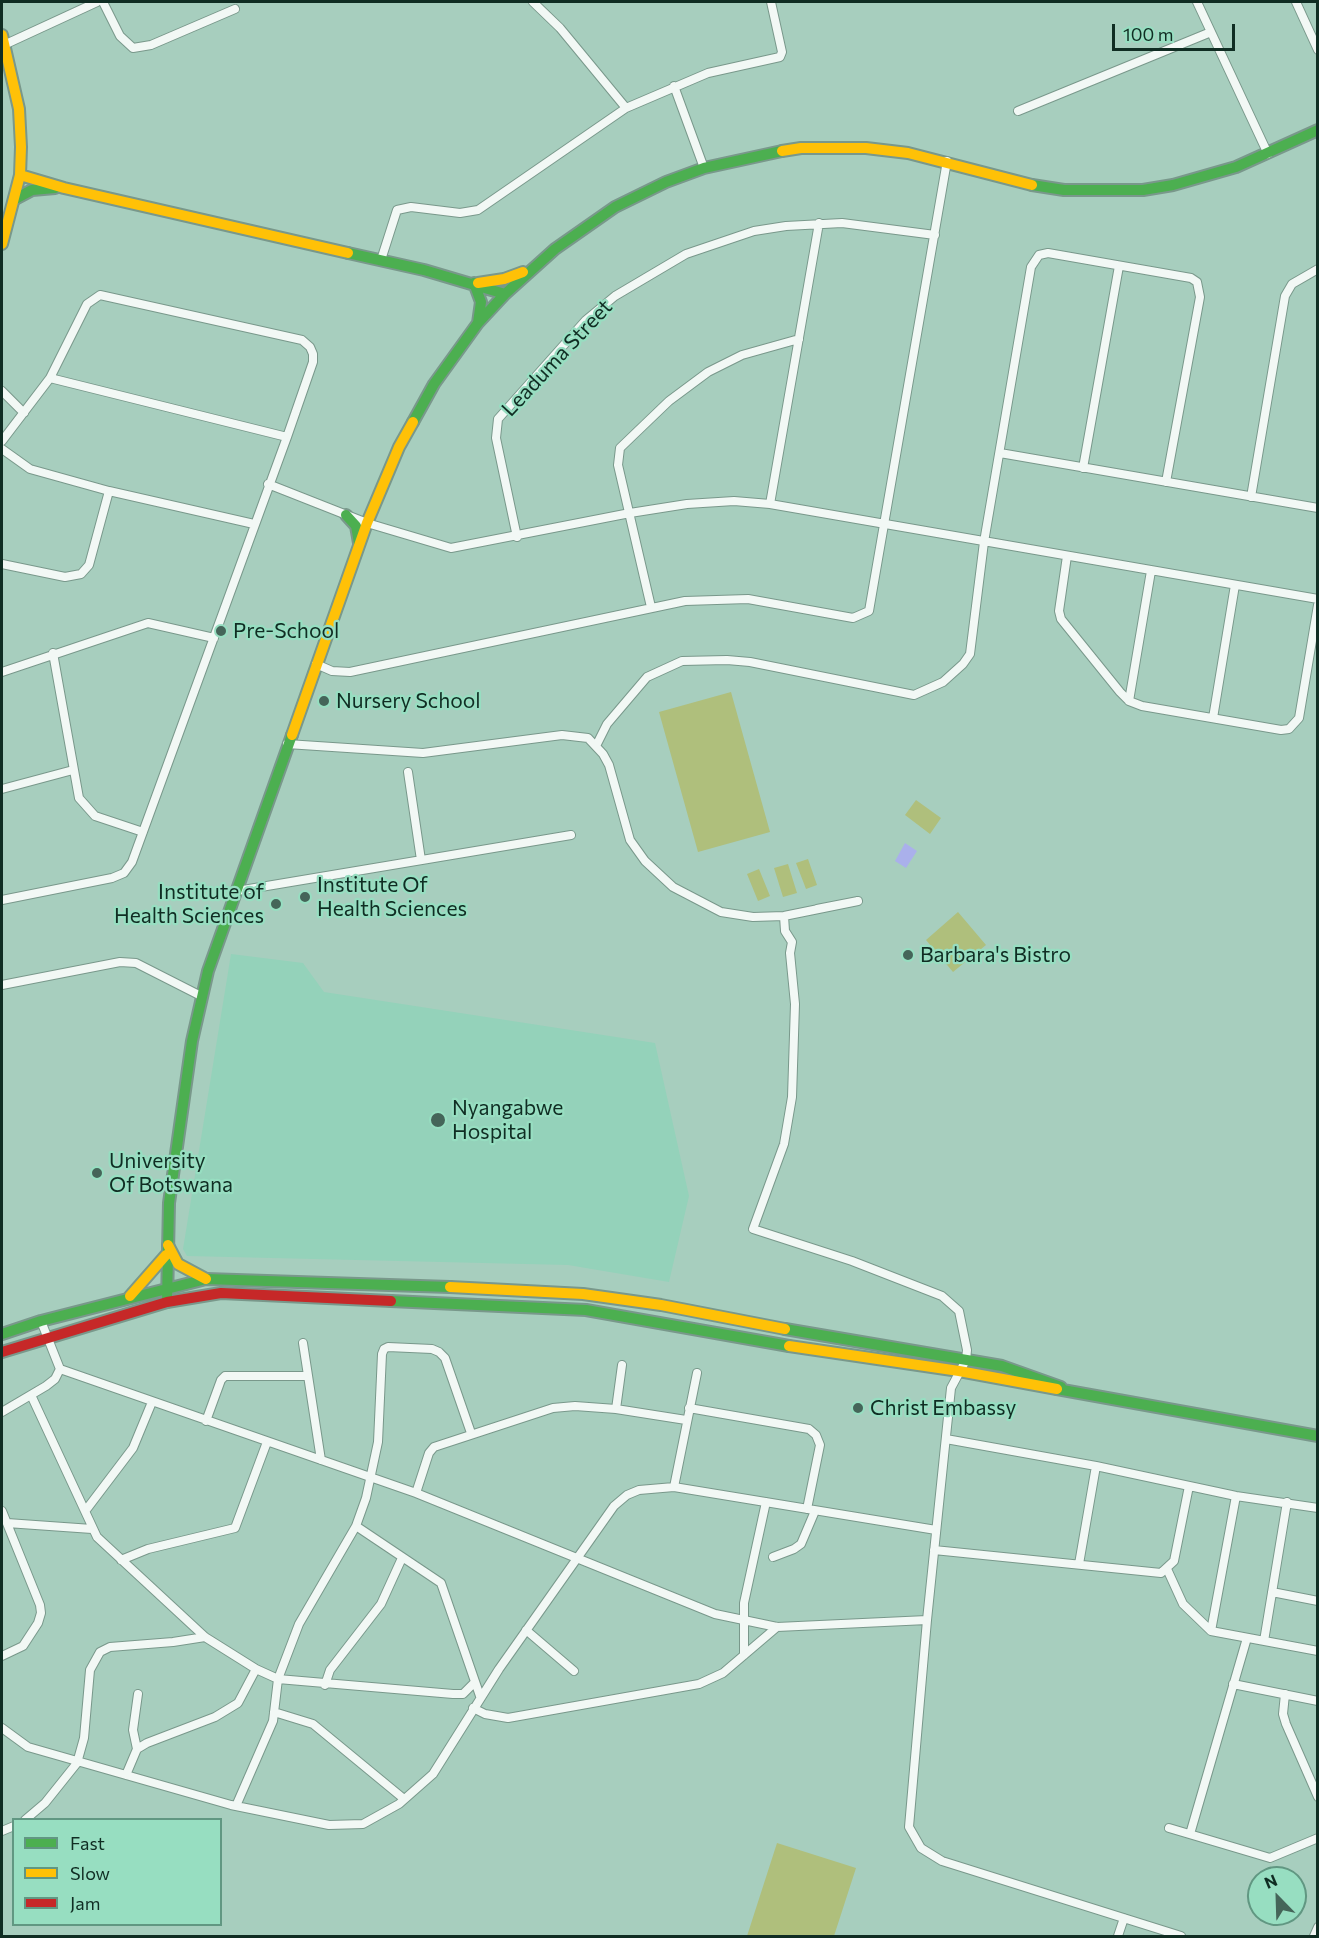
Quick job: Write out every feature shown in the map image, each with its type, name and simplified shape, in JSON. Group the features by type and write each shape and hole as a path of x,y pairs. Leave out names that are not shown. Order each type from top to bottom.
{"street":[{"path":"2,244 20,175 19,109 4,40 97,2"},
{"path":"104,2 120,36 133,48 151,45 235,9"},
{"path":"533,2 560,28 626,108"},
{"path":"381,260 397,210 411,207 460,213 478,210 626,108 708,73 780,57 782,52 771,2"},
{"path":"1197,2 1268,154"},
{"path":"1296,2 1317,48"},
{"path":"1018,111 1211,32"},
{"path":"674,86 704,168"},
{"path":"167,1302 166,1239 186,1085 201,996 287,744 367,523 416,414 478,323 505,294 583,228 615,207 666,182 704,168 777,152 834,147 908,153 947,161 1037,186 1100,192 1173,185 1236,167 1317,130"},
{"path":"316,664 332,671 350,672 651,607 694,601 748,599 859,617 869,611 886,524 947,161"},
{"path":"20,175 64,188 381,260 474,283 505,294"},
{"path":"15,199 32,190 64,188"},
{"path":"770,504 819,223"},
{"name":"Leaduma Street","path":"517,537 496,438 498,419 586,320 630,285 702,246 754,231 819,223 862,224 935,235"},
{"path":"596,746 607,724 647,677 682,661 750,662 914,695 934,688 956,671 970,654 984,542 1034,260 1048,253 1191,278 1200,288 1166,482"},
{"path":"1083,468 1119,266"},
{"path":"474,283 504,279 532,269"},
{"path":"1251,497 1285,296 1292,284 1317,269"},
{"path":"474,283 481,302 478,323"},
{"path":"2,441 50,378 87,304 100,295 302,340 310,347 313,362 132,862 124,873 112,878 2,900"},
{"path":"651,607 618,465 618,456 625,442 669,401 708,372 742,355 798,339"},
{"path":"50,378 287,436"},
{"path":"2,391 24,412"},
{"path":"2,449 30,469 109,491 254,524"},
{"path":"1000,453 1317,508"},
{"path":"268,484 367,523 451,548 517,537 630,513 710,501 770,504 1317,598"},
{"path":"2,564 65,577 81,574 89,565 109,491"},
{"path":"346,514 356,526 359,544"},
{"path":"1067,556 1059,611 1061,619 1129,701 1142,706 1281,730 1289,729 1299,718 1317,605"},
{"path":"1129,701 1151,571"},
{"path":"1213,718 1235,585"},
{"path":"2,672 148,623 214,638"},
{"path":"53,653 79,798 95,816 143,832"},
{"path":"287,744 423,753 576,735 588,738 609,765 630,840 636,851 658,873 688,897 722,912 753,917 784,916 858,901 817,909"},
{"path":"2,789 73,770"},
{"path":"408,772 421,860"},
{"path":"237,891 571,836"},
{"path":"784,916 785,931 792,942 790,953 795,1004 792,1097 784,1144 753,1229 852,1261 950,1302 962,1320 967,1350 966,1360 951,1388 909,1827 914,1839 930,1856 955,1866 1181,1936"},
{"path":"2,985 120,962 136,963 201,996"},
{"path":"166,1239 178,1263 206,1279"},
{"path":"128,1299 166,1255"},
{"path":"2,1334 40,1320 206,1279 340,1282 583,1294 661,1305 862,1344 966,1360 1029,1374 1069,1391"},
{"path":"2,1352 167,1302 221,1293 586,1310 788,1346 959,1371 1317,1436"},
{"path":"40,1320 60,1369 416,1493 659,1593 743,1622 777,1627 927,1620"},
{"path":"303,1343 321,1460"},
{"path":"236,1806 273,1721 278,1679 298,1624 356,1526 370,1478 380,1425 381,1354 388,1347 432,1349 439,1352 445,1358 471,1433"},
{"path":"616,1409 622,1365"},
{"path":"2,1412 55,1379 60,1369"},
{"path":"674,1487 697,1373"},
{"path":"206,1421 221,1380 225,1376 308,1376"},
{"path":"31,1395 86,1510 92,1529 105,1547 205,1637 256,1669 278,1679 325,1685 453,1694 463,1694 475,1682"},
{"path":"86,1510 133,1448 152,1402"},
{"path":"416,1493 429,1454 434,1447 471,1433 564,1406 616,1409 686,1420"},
{"path":"689,1407 809,1429 816,1435 820,1445 811,1510 801,1544 794,1550 773,1557"},
{"path":"946,1439 1096,1466 1236,1496 1317,1508"},
{"path":"121,1560 148,1549 235,1528 267,1442"},
{"path":"1078,1564 1096,1466"},
{"path":"934,1550 1155,1574 1167,1569 1174,1562 1189,1486"},
{"path":"2,1728 28,1748 236,1806 305,1821 348,1826 363,1824 404,1799 443,1761 480,1696 614,1506 627,1495 639,1490 674,1487 936,1530"},
{"path":"1211,1631 1236,1496"},
{"path":"744,1655 744,1603 766,1502"},
{"path":"1264,1641 1287,1502"},
{"path":"2,1511 40,1605 41,1613 27,1642 2,1656"},
{"path":"8,1523 92,1529"},
{"path":"356,1526 441,1583 480,1696"},
{"path":"325,1685 337,1659 381,1604 402,1558"},
{"path":"1167,1569 1183,1604 1211,1631 1317,1651"},
{"path":"1272,1592 1317,1601"},
{"path":"473,1708 485,1714 508,1718 699,1684 723,1672 777,1627"},
{"path":"526,1630 574,1671"},
{"path":"27,1818 45,1803 77,1763 84,1738 90,1670 100,1652 110,1647 205,1637"},
{"path":"1190,1834 1247,1638"},
{"path":"137,1749 215,1717 238,1703 256,1669"},
{"path":"1233,1683 1317,1701"},
{"path":"126,1775 137,1749 133,1730 138,1694"},
{"path":"1285,1694 1283,1705 1286,1724 1317,1797"},
{"path":"274,1712 313,1724 404,1799"},
{"path":"1169,1827 1270,1857 1317,1838"},
{"path":"1118,1936 1124,1918"},
{"path":"1314,1936 1317,1927"}],"shaded area":[{"path":"731,692 770,832 698,852 659,712"},
{"path":"916,800 941,818 930,834 905,815"},
{"path":"808,859 817,885 806,889 796,863"},
{"path":"788,864 797,893 783,897 774,868"},
{"path":"759,869 770,896 758,901 747,874"},
{"path":"958,912 986,945 953,972 926,940"},
{"name":"Nyangabwe Hospital","path":"231,954 303,963 324,992 655,1043 689,1196 669,1282 568,1265 187,1256 183,1249"},
{"path":"777,1843 856,1868 834,1936 747,1936"}],"water":[{"path":"905,843 917,851 906,868 895,861"}],"traffic: fast":[{"path":"1032,185 1064,190 1143,190 1173,185 1236,167 1318,130"},
{"path":"413,422 434,384 478,323 505,294 555,249 615,207 666,182 704,168 782,151"},
{"path":"15,199 32,190 55,188"},
{"path":"348,253 424,270 505,294"},
{"path":"474,283 481,302 478,323"},
{"path":"346,515 356,526 359,543"},
{"path":"167,1302 169,1203 192,1041 208,971 292,735"},
{"path":"2,1334 41,1321 206,1279 450,1287"},
{"path":"391,1301 586,1310 789,1346"},
{"path":"785,1329 1002,1366 1061,1387"},
{"path":"1057,1389 1318,1436"}],"traffic: slow":[{"path":"2,35 19,109 21,147 20,175 2,244"},
{"path":"782,151 801,148 866,148 908,153 1032,185"},
{"path":"20,175 64,188 348,253"},
{"path":"478,283 504,279 523,272"},
{"path":"292,735 367,523 399,447 413,422"},
{"path":"168,1245 178,1264 206,1279"},
{"path":"130,1296 166,1255"},
{"path":"450,1287 583,1294 661,1305 785,1329"},
{"path":"789,1346 959,1371 1057,1389"}],"traffic: jam":[{"path":"2,1352 167,1302 221,1293 391,1301"}],"place":[{"name":"Pre-School","path":"221,631"},
{"name":"Nursery School","path":"324,701"},
{"name":"Institute Of Health Sciences","path":"305,897"},
{"name":"Institute of Health Sciences","path":"276,904"},
{"name":"Barbara's Bistro","path":"908,955"},
{"name":"Nyangabwe Hospital","path":"438,1120"},
{"name":"University Of Botswana","path":"97,1173"},
{"name":"Christ Embassy","path":"858,1408"}]}
